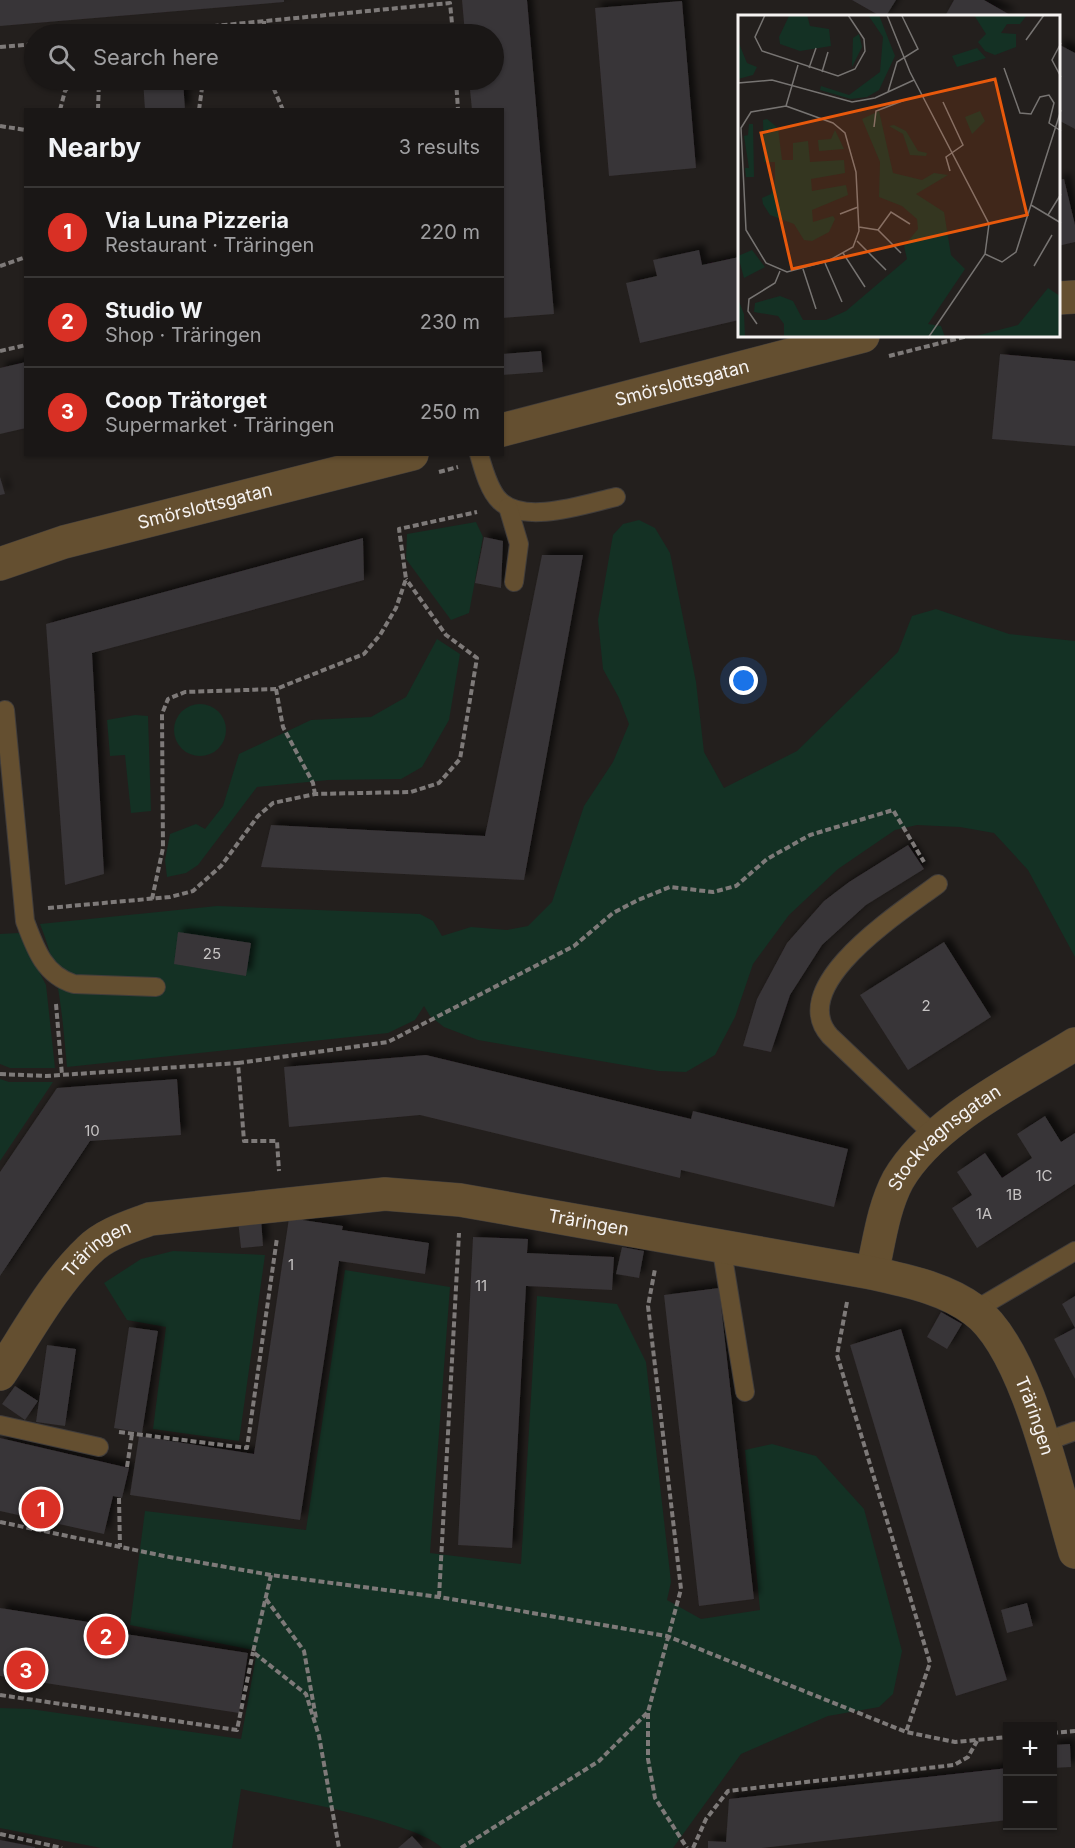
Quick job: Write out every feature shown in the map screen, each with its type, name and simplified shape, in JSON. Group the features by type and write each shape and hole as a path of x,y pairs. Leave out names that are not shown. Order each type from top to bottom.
{"street":[{"path":"1060,298 1075,297"},
{"name":"Smörslottsgatan","path":"504,429 855,338"},
{"name":"Smörslottsgatan","path":"0,564 64,542 404,456"},
{"name":"Stockvagnsgatan","path":"862,1272 888,1202 914,1156 934,1135 1075,1044"},
{"name":"Träringen","path":"0,1374 54,1293 89,1249 120,1230 150,1219 385,1194 460,1200 862,1272 934,1289 975,1310 992,1325 1011,1357 1029,1399 1075,1552"}],"lane":[{"path":"480,456 498,500 523,513 543,512 616,497"},
{"path":"508,507 519,544 514,582"},
{"path":"5,710 5,766 25,921 36,951 53,975 74,984 156,987"},
{"path":"934,1135 822,1028 819,1012 827,984 843,961 867,938 938,884"},
{"path":"721,1245 745,1392"},
{"path":"975,1310 1075,1251"},
{"path":"0,1425 99,1447"},
{"path":"1042,1443 1075,1431"}],"path":[{"path":"234,24 450,3 452,24"},
{"path":"0,47 24,45"},
{"path":"61,108 66,90"},
{"path":"98,108 99,90"},
{"path":"200,108 202,90"},
{"path":"274,90 282,108"},
{"path":"457,90 458,108"},
{"path":"0,126 24,130"},
{"path":"0,266 24,258"},
{"path":"0,351 24,345"},
{"path":"152,899 163,848 162,714 168,699 185,692 276,689 364,654 380,635 396,608 406,579 399,529 508,507"},
{"path":"24,910 152,899 193,891 221,866 258,816 273,803 315,794 411,792 439,783 460,759 477,657 446,635 406,579"},
{"path":"276,689 283,727 313,783 315,794"},
{"path":"0,1074 62,1075 238,1063 388,1042 565,951 613,913 638,900 670,887 713,892 736,885 767,859 810,835 893,810 938,884"},
{"path":"53,975 62,1075"},
{"path":"112,1431 247,1449 281,1204 277,1141 244,1141 238,1063"},
{"path":"439,1597 460,1200"},
{"path":"661,1235 648,1306 681,1589 648,1712 648,1759 655,1798 687,1848"},
{"path":"862,1272 837,1355 930,1663 906,1732"},
{"path":"127,1467 132,1434"},
{"path":"119,1498 120,1547"},
{"path":"0,1522 271,1575 439,1597 667,1636 906,1732 955,1742 1003,1737"},
{"path":"0,1695 237,1730 271,1575"},
{"path":"266,1599 304,1650 339,1848"},
{"path":"253,1652 306,1694 319,1737"},
{"path":"461,1848 599,1761 648,1712"},
{"path":"1057,1733 1075,1731"},
{"path":"693,1848 706,1819 728,1791 954,1765 968,1757 977,1740"},
{"path":"0,1834 62,1848"}],"green space":[{"path":"639,520 655,528 670,553 696,682 704,752 724,788 797,751 898,652 912,616 936,609 1009,634 1075,641 1075,957 1028,870 994,833 960,827 917,825 895,830 838,869 789,915 753,964 735,1017 715,1055 686,1072 659,1071 478,1040 444,1027 430,1016 424,1006 415,1020 388,1033 67,1067 56,978 40,924 217,906 420,914 433,921 442,936 471,927 507,930 528,926 552,902 584,806 613,762 629,724 619,698 603,669 598,620 613,535 623,524"},
{"path":"476,522 483,537 469,613 451,620 406,559 407,534"},
{"path":"437,639 460,654 449,720 422,767 401,779 328,780 257,787 198,865 186,873 167,877 165,860 170,834 196,824 205,829 223,806 239,754 311,720 371,717 406,697"},
{"path":"200,704 210,706 218,712 224,720 226,730 224,740 218,748 210,754 200,756 190,754 182,748 176,740 174,730 176,720 182,712 190,706"},
{"path":"135,715 148,716 151,811 131,813 125,755 110,756 107,720"},
{"path":"19,933 46,985 55,1068 10,1068 0,1064 0,934"},
{"path":"0,1079 9,1082 53,1082 0,1161"},
{"path":"173,1251 265,1255 239,1441 153,1429 166,1327 127,1320 104,1283 141,1259"},
{"path":"345,1270 450,1287 430,1553 521,1564 537,1296 617,1304 646,1362 671,1582 667,1600 701,1619 760,1610 745,1450 772,1444 816,1456 864,1509 902,1651 893,1694 879,1707 828,1716 741,1754 673,1848 442,1848 427,1838 377,1820 241,1789 232,1848 101,1848 0,1828 0,1708 30,1709 241,1739 257,1651 130,1625 145,1511 306,1530"}],"building":[{"path":"0,0 284,0 284,2 0,26"},
{"path":"462,0 527,0 554,314 504,318 504,108 472,108 470,90 504,90 504,24 464,24"},
{"path":"852,0 896,0 887,15 878,15"},
{"path":"954,0 984,0 1010,15 946,15"},
{"path":"682,1 696,168 609,176 595,8"},
{"path":"1060,45 1075,53 1075,129 1060,121"},
{"path":"144,90 184,90 185,108 145,108"},
{"path":"1064,179 1075,225 1075,242 1060,246 1060,180"},
{"path":"699,250 702,265 738,257 738,320 640,343 626,283 657,276 653,260"},
{"path":"541,351 543,372 504,375 504,354"},
{"path":"1000,354 1075,361 1075,446 992,439"},
{"path":"24,362 24,428 0,434 0,368"},
{"path":"0,477 5,494 0,495"},
{"path":"484,537 503,541 501,588 475,583"},
{"path":"363,538 364,580 92,653 104,874 65,885 46,624"},
{"path":"542,555 583,555 524,880 261,867 271,825 485,836"},
{"path":"908,845 924,869 866,905 822,945 790,995 771,1052 743,1046 757,999 787,943 824,901 849,882"},
{"path":"178,932 251,943 246,976 174,964"},
{"path":"944,942 991,1017 908,1070 860,995"},
{"path":"426,1055 691,1119 693,1111 848,1149 834,1207 681,1170 680,1178 420,1115 289,1127 284,1067"},
{"path":"177,1079 181,1135 90,1141 0,1276 0,1172 57,1088"},
{"path":"1045,1116 1061,1142 1075,1133 1075,1184 977,1248 952,1208 972,1195 957,1172 985,1153 1002,1178 1032,1158 1017,1134"},
{"path":"261,1218 263,1246 241,1248 238,1220"},
{"path":"289,1218 343,1226 342,1230 429,1243 425,1274 339,1261 300,1520 130,1495 139,1436 254,1454"},
{"path":"473,1237 528,1239 527,1253 614,1257 612,1290 526,1286 512,1548 458,1545"},
{"path":"622,1247 644,1251 639,1278 616,1274"},
{"path":"719,1288 754,1599 699,1606 664,1295"},
{"path":"1075,1296 1075,1328 1062,1304"},
{"path":"941,1312 962,1324 947,1349 927,1337"},
{"path":"129,1327 158,1331 142,1433 114,1428"},
{"path":"1075,1328 1075,1379 1054,1339"},
{"path":"901,1329 1007,1680 956,1696 850,1345"},
{"path":"47,1345 76,1349 65,1426 36,1422"},
{"path":"15,1386 38,1401 25,1420 2,1404"},
{"path":"0,1438 129,1468 122,1498 113,1496 104,1534 0,1511"},
{"path":"1027,1603 1033,1626 1007,1633 1001,1610"},
{"path":"0,1608 120,1627 119,1633 248,1653 239,1713 0,1676"},
{"path":"1070,1744 1071,1767 1057,1768 1057,1745"},
{"path":"1003,1769 1003,1821 762,1848 708,1848 708,1841 726,1842 729,1799"},
{"path":"412,1836 423,1848 398,1848"},
{"path":"0,1840 35,1847 35,1848 0,1848"}],"place":[{"name":"Via Luna Pizzeria","path":"41,1509"},
{"name":"Studio W","path":"106,1636"},
{"name":"Coop Trätorget","path":"26,1670"}]}
